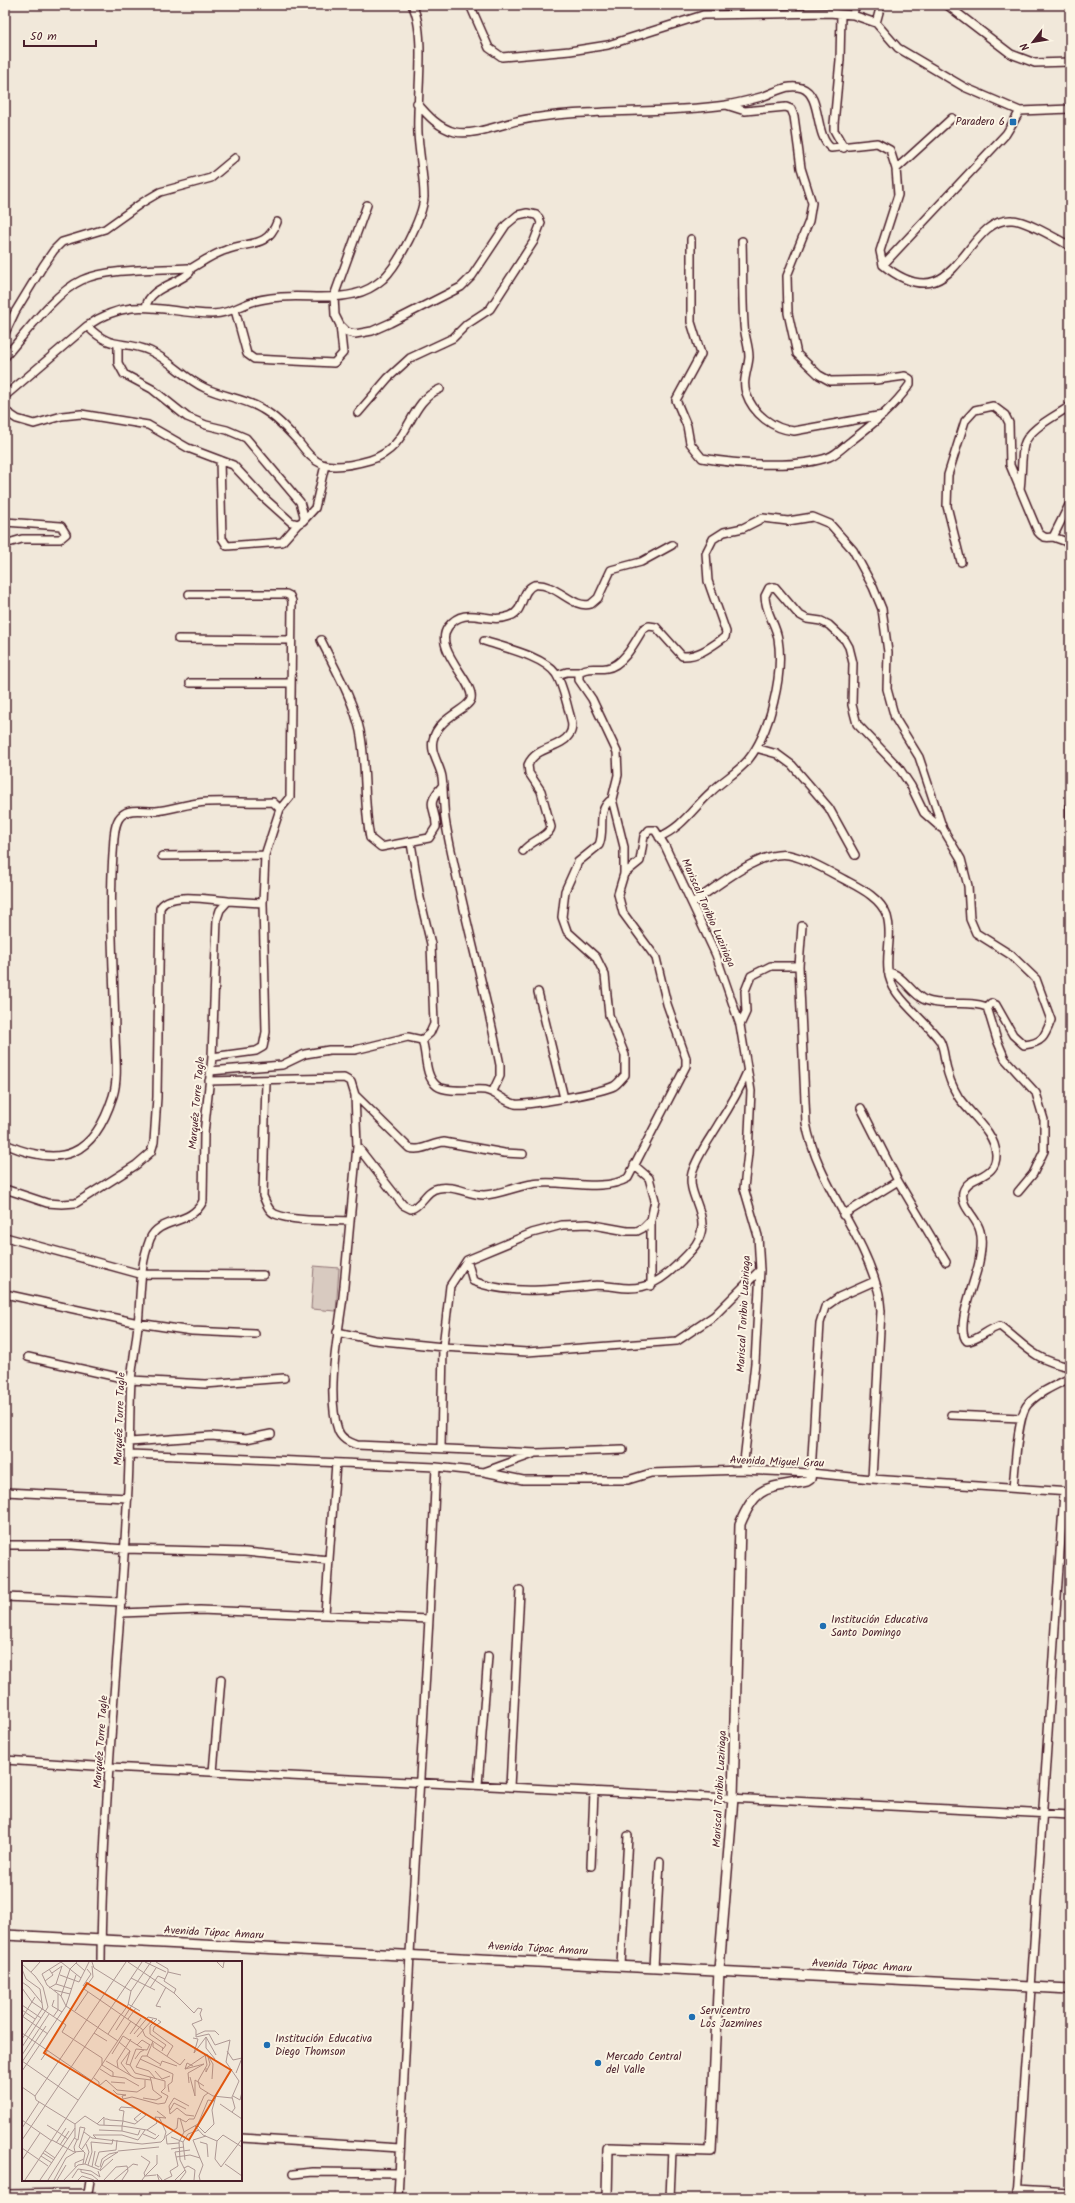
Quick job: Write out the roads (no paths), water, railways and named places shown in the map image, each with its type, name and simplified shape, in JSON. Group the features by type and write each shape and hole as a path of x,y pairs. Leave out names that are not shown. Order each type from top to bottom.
{"street":[{"path":"5,396 87,326 101,317 123,308 146,307 211,314 235,310 249,303 272,298 334,296 361,293 383,279 394,265 421,215 424,197 417,103 420,26 412,5"},
{"path":"470,5 489,48 502,57 570,51 608,45 703,15 852,15 876,23 898,48 964,87 1020,111 1070,109"},
{"path":"852,15 855,5"},
{"path":"876,23 881,5"},
{"path":"947,5 1011,54 1035,64 1070,62"},
{"path":"841,14 840,60 834,124 844,148"},
{"path":"417,103 435,122 456,132 474,132 541,116 726,105 763,96 790,86 803,89 812,96 823,140 831,148 844,148 877,143 890,150 896,169 898,195 880,251 883,265 892,272 910,281 931,283 939,279 957,264 993,225 1003,220 1013,220 1070,246"},
{"path":"691,239 691,322 701,354 676,400 687,426 690,443 702,458 728,463 755,464 820,459 839,450 885,414 910,384 910,378 905,376 876,380 830,381 819,375 797,354 792,340 788,313 787,276 808,220 812,203 801,168 794,116 791,109 786,106 745,111 726,105"},
{"path":"883,265 1006,134 1020,111"},
{"path":"896,169 952,118"},
{"path":"5,333 18,307 43,266 54,250 62,242 104,229 160,192 211,178 236,158"},
{"path":"358,413 388,378 410,358 453,338 467,324 494,304 534,241 540,223 539,218 531,213 522,214 506,225 472,276 454,291 372,331 356,334 347,332 340,325 335,315 334,296 367,205"},
{"path":"5,357 38,318 65,291 81,280 96,276 155,269 190,269 228,249 262,242 273,232 277,222"},
{"path":"742,240 744,326 748,340 749,357 744,383 746,394 760,415 781,430 794,431 885,414"},
{"path":"146,307 146,303 156,293 186,276 190,272 190,269"},
{"path":"235,310 247,354 254,360 334,363 343,353 340,325"},
{"path":"87,326 104,341 150,351 205,388 246,401 263,409 278,420 310,456 324,465 335,466 360,462 383,455 397,444 422,402 430,394 440,389"},
{"path":"118,345 118,363 124,374 152,389 187,417 246,438 300,502 304,516 300,522"},
{"path":"961,562 947,506 948,475 966,421 975,410 993,406 1005,415 1009,423 1010,465 1038,532 1046,538 1053,537 1070,543"},
{"path":"1020,490 1023,474 1023,452 1026,440 1034,429 1070,406"},
{"path":"5,411 18,419 34,424 62,416 81,414 118,422 143,424 188,448 220,460 237,469 262,496 291,522 300,522"},
{"path":"220,460 222,538 227,546 282,542 315,508 324,465"},
{"path":"1053,537 1070,503"},
{"path":"557,675 567,672 579,672 586,668 608,668 617,664 642,629 649,626 656,627 682,656 690,656 706,650 725,637 724,624 708,581 706,553 713,539 724,532 743,528 763,518 788,521 813,518 830,524 853,550 873,587 882,609 888,652 887,689 895,718 919,757 943,829 961,859 968,886 970,919 976,933 1011,955 1036,979 1051,1020 1045,1036 1035,1044 1024,1045 1013,1035 996,1005 991,1003 987,1007"},
{"path":"5,522 61,526 66,534 60,539 22,539 5,544"},
{"path":"492,1091 500,1076 500,1065 486,996 470,938 446,826 441,772 433,749 433,740 442,723 448,717 467,705 471,696 470,690 454,664 446,642 446,630 454,620 465,616 494,619 510,616 518,610 525,592 534,585 543,585 564,594 578,605 591,604 598,598 612,570 641,562 672,545"},
{"path":"624,874 640,861 644,836 649,830 655,830 659,837 680,826 712,791 743,766 756,748 770,711 778,673 778,638 768,611 765,596 767,590 776,587 798,614 807,619 821,621 829,625 845,640 849,647 853,663 852,705 857,724 906,778 924,813 943,829"},
{"path":"188,594 286,594 290,596 292,601 290,797 280,809 265,855 263,903 266,1032 263,1046 256,1051 212,1057"},
{"path":"178,639 291,640"},
{"path":"321,640 350,700 359,728 370,838 382,847 426,840 433,834 436,824 432,804 435,795 443,785"},
{"path":"484,640 542,662 557,675 567,704 571,730 565,739 540,752 528,765 529,773 541,791 551,827 548,834 534,840 523,851"},
{"path":"357,1146 403,1205 411,1209 419,1207 428,1193 438,1188 484,1195 514,1190 539,1182 619,1183 628,1178 686,1066 686,1058 668,1004 656,958 623,913 618,894 624,874 624,847 612,799 618,775 617,752 592,699 579,680 579,672"},
{"path":"190,683 291,683"},
{"path":"756,748 784,758 806,780 829,808 855,855"},
{"path":"422,1040 426,1051 428,1071 436,1086 447,1090 469,1089 492,1091 516,1104 593,1094 614,1086 625,1076 625,1055 609,1015 605,975 596,957 567,931 562,917 565,891 578,862 599,845 601,815 605,804 612,799"},
{"path":"1070,801 1070,817"},
{"path":"5,1144 31,1155 46,1157 60,1156 74,1152 87,1144 95,1135 114,1094 114,988 111,889 115,835 119,818 129,811 158,811 207,802 273,802 280,809"},
{"name":"Mariscal Toribio Luziriaga","path":"659,837 716,955 740,1025 751,1091 748,1153 744,1188 758,1236 760,1270 755,1363 743,1470"},
{"path":"411,843 420,898 431,944 434,1024 430,1033 422,1040"},
{"path":"162,856 265,855"},
{"path":"692,903 760,860 774,855 794,856 860,888 881,905 888,924 886,957 888,972 896,991 939,1040 955,1091 986,1130 995,1149 996,1159 992,1168 986,1174 968,1184 963,1194 964,1203 980,1229 982,1244 979,1265 964,1314 962,1334 967,1341 973,1341 990,1328 1000,1326 1031,1353 1052,1364 1070,1367"},
{"path":"5,1189 47,1203 76,1203 106,1186 148,1156 154,1142 157,1097 160,908 165,902 175,898 263,903"},
{"name":"Marquéz Torre Tagle","path":"101,1961 109,1767 122,1602 130,1454 131,1380 138,1323 140,1274 152,1236 160,1227 190,1216 198,1210 203,1201 204,1134 212,1057 217,919 220,910 228,901"},
{"path":"802,926 799,966 806,1123 810,1143 820,1168 875,1281 881,1311 872,1479"},
{"path":"740,1025 746,1012 745,991 751,976 771,966 799,966"},
{"path":"888,972 897,976 914,995 928,1001 941,1004 973,1002 987,1007"},
{"path":"538,992 564,1098"},
{"path":"987,1007 997,1040 1005,1059 1036,1093 1044,1120 1044,1151 1033,1174 1018,1192"},
{"path":"210,1071 282,1065 305,1054 329,1050 355,1050 408,1037 422,1040"},
{"path":"467,1260 473,1281 510,1289 572,1287 605,1284 636,1288 651,1286 664,1278 697,1244 702,1226 699,1208 692,1190 691,1174 707,1141 739,1092 747,1072"},
{"path":"209,1081 266,1081 344,1078 351,1082 355,1095 357,1146 337,1332 333,1397 338,1431 346,1440 357,1445 537,1452 623,1450"},
{"path":"266,1081 264,1196 268,1206 274,1213 302,1218 350,1221"},
{"path":"355,1095 409,1148 414,1150 444,1142 504,1154 523,1154"},
{"path":"861,1108 898,1181 946,1262"},
{"path":"634,1166 649,1178 655,1200 651,1220 651,1286"},
{"path":"843,1215 898,1181"},
{"path":"441,1448 442,1347 450,1286 467,1260 532,1233 562,1225 588,1224 637,1231 651,1220"},
{"path":"5,1237 140,1274 263,1276"},
{"path":"337,1332 374,1340 442,1347 526,1352 677,1341 714,1316 760,1270"},
{"path":"811,1473 820,1323 825,1307 839,1297 875,1281"},
{"path":"5,1294 138,1323 192,1331 255,1334"},
{"path":"28,1357 131,1380 205,1384 284,1378"},
{"path":"1012,1488 1021,1418 1026,1405 1036,1396 1070,1378"},
{"path":"951,1415 1021,1418"},
{"path":"130,1442 211,1436 246,1439 271,1434"},
{"path":"484,1472 537,1452"},
{"name":"Avenida Miguel Grau","path":"130,1454 436,1467 484,1472 523,1480 628,1480 651,1473 743,1470 811,1473 872,1479 1067,1492"},
{"path":"325,1614 336,1463"},
{"path":"398,2198 436,1467"},
{"name":"Mariscal Toribio Luziriaga","path":"672,2150 711,2151 719,1970 733,1798 740,1524 748,1506 760,1491 807,1481 810,1479 811,1473"},
{"path":"5,1492 128,1498"},
{"path":"1067,1492 1017,2194 1070,2194"},
{"path":"5,1546 72,1545 125,1550 244,1552 329,1560"},
{"path":"510,1787 520,1590"},
{"path":"5,1597 122,1602"},
{"path":"121,1613 200,1610 429,1619"},
{"path":"478,1785 488,1656"},
{"path":"213,1772 221,1679"},
{"path":"5,1760 109,1767 1070,1815"},
{"path":"591,1866 594,1791"},
{"path":"621,1965 628,1836"},
{"path":"654,1967 660,1862"},
{"name":"Avenida Túpac Amaru","path":"5,1936 410,1954 1070,1989"},
{"path":"242,2138 400,2148"},
{"path":"607,2198 608,2148 672,2150 670,2198"},
{"path":"293,2174 313,2172 399,2173"},
{"path":"5,2194 88,2193 90,2181"}],"place":[{"name":"Paradero 6","path":"1013,122"},
{"name":"Institución Educativa Santo Domingo","path":"823,1626"},
{"name":"Servicentro Los Jazmines","path":"692,2017"},
{"name":"Institución Educativa Diego Thomson","path":"267,2045"},
{"name":"Mercado Central del Valle","path":"598,2063"}]}
